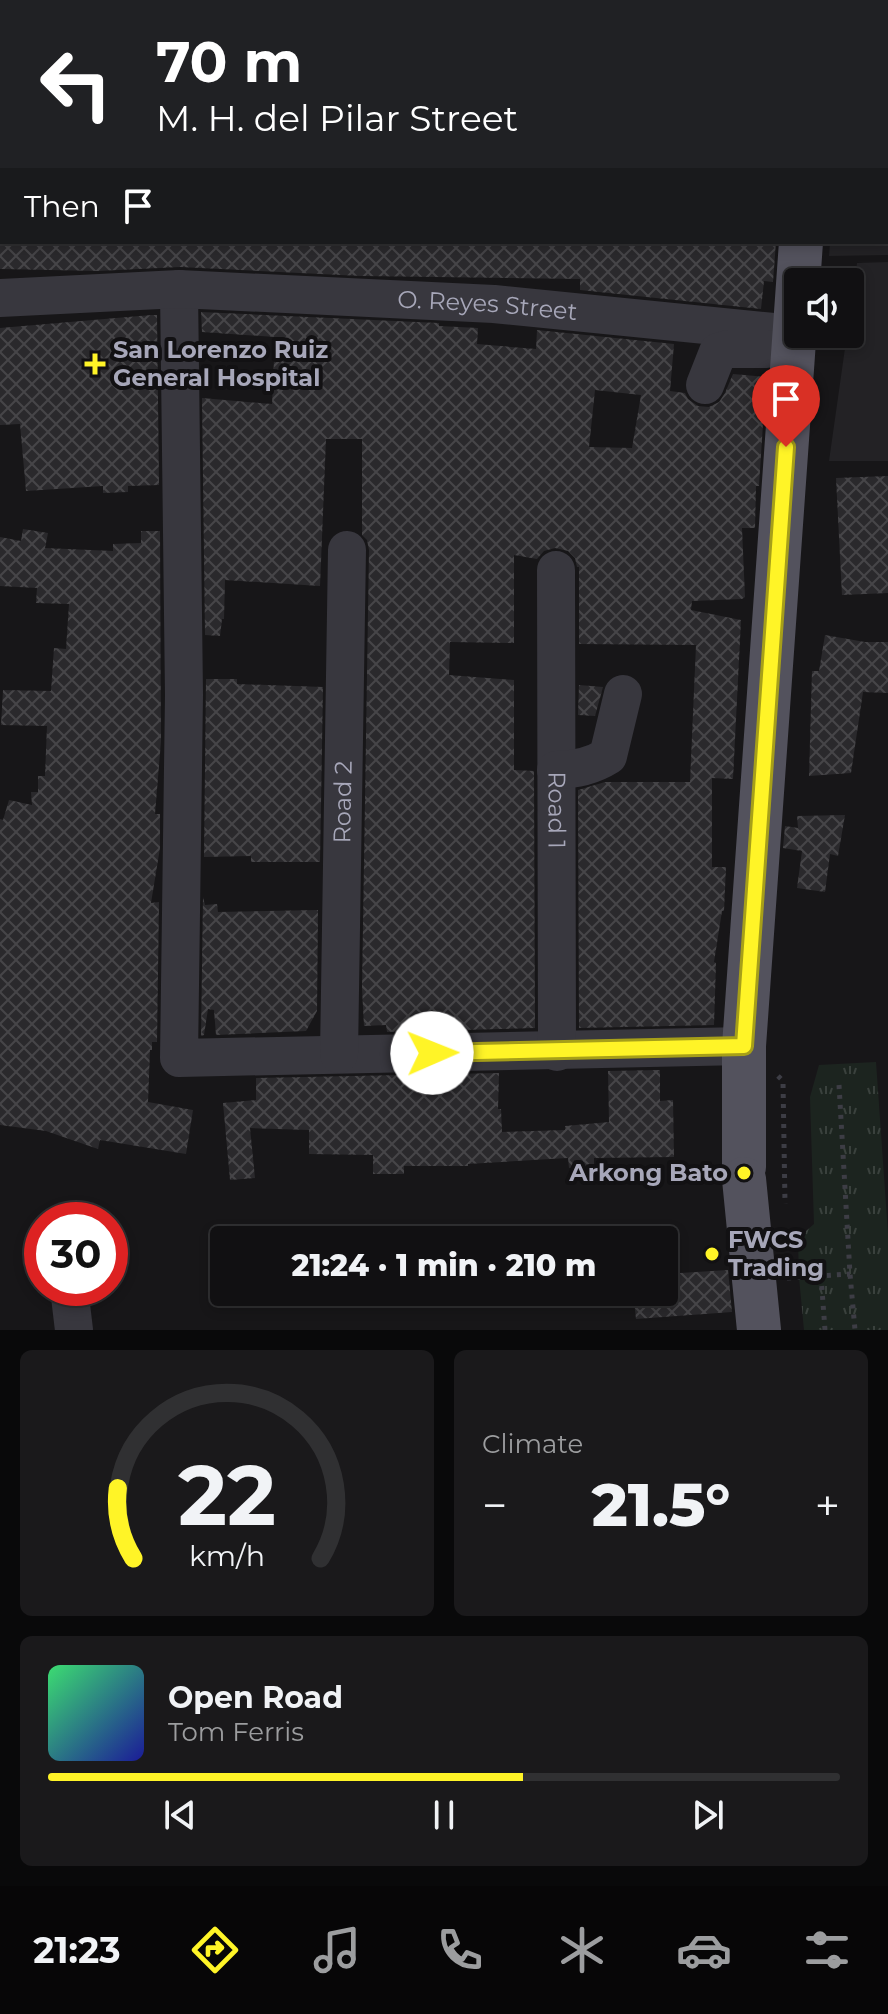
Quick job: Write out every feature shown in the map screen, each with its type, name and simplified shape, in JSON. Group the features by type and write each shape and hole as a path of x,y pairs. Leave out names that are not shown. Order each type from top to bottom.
{"main road":[{"path":"799,268 801,244"},
{"path":"759,1330 744,1173 744,1046 794,348"}],"street":[{"name":"O. Reyes Street","path":"0,298 179,289 494,304 784,341"},
{"path":"179,289 184,695 179,1058 744,1046"},
{"path":"705,385 718,352 723,349 784,343"},
{"name":"Road 2","path":"339,1054 347,550"},
{"name":"Road 1","path":"556,570 557,1052"},
{"path":"556,770 575,770 608,756 623,694"},
{"path":"71,1306 74,1330"}],"path":[{"path":"839,1085 855,1330"},
{"path":"799,1277 850,1274"},
{"path":"821,1276 825,1330"}],"shaded area":[{"path":"830,244 888,244 888,255 829,256"},
{"path":"888,262 888,461 829,461 845,348 864,348 864,268 856,268 857,263"}],"green space":[{"path":"876,1062 888,1234 888,1330 804,1330 798,1238 814,1224 810,1097 819,1065"}],"building":[{"path":"0,244 776,244 773,282 764,281 761,309 580,290 580,279 361,276 180,267 98,271 0,269"},
{"path":"201,312 439,323 439,326 478,328 477,344 536,349 537,330 674,344 670,391 685,393 698,406 709,407 719,402 733,374 766,377 755,528 742,528 745,597 692,601 691,610 741,620 733,779 712,778 712,867 726,867 724,911 714,962 714,1025 579,1028 578,790 605,782 690,782 696,645 579,644 579,567 568,551 555,548 544,551 537,559 514,555 514,643 450,642 449,675 514,680 514,770 534,771 535,1028 387,1032 386,1025 364,1026 369,550 367,540 362,535 362,439 326,439 320,586 225,580 224,619 220,636 205,635 202,398 272,404 275,337 202,332","holes":["595,390 641,395 632,448 589,447"]},
{"name":"San Lorenzo Ruiz General Hospital","path":"157,315 159,485 128,486 128,492 103,493 103,486 26,491 20,424 0,425 0,328"},
{"path":"888,476 888,593 842,595 836,478"},
{"path":"23,529 48,533 45,548 113,551 113,544 141,543 141,531 160,531 161,741 155,814 160,814 160,848 151,903 159,902 157,1042 152,1042 150,1050 148,1102 193,1110 186,1154 100,1140 98,1149 46,1131 0,1125 0,819 3,820 9,800 32,805 31,792 38,792 38,776 45,776 47,726 1,725 3,690 51,691 54,648 66,649 69,604 36,603 37,588 0,586 0,537 21,541"},
{"path":"825,635 865,642 888,642 888,693 863,692 851,773 809,776 812,671 819,671"},
{"path":"206,679 237,679 237,684 323,687 320,862 251,862 251,856 204,857"},
{"path":"579,685 603,687 595,716 578,715"},
{"path":"845,815 838,856 830,854 825,892 797,888 802,851 783,848 785,826 798,828 797,816"},
{"path":"203,897 205,905 217,904 218,912 318,910 317,1011 306,1031 216,1035 214,1010 208,1009 204,1035 201,1036"},
{"path":"660,1070 660,1101 673,1100 674,1157 594,1158 594,1166 569,1168 568,1158 468,1166 404,1166 404,1174 373,1174 373,1155 309,1154 309,1130 250,1128 255,1178 230,1180 223,1103 256,1100 256,1078 499,1073 498,1109 501,1109 502,1132 565,1130 565,1126 609,1122 608,1071"},
{"path":"728,1270 732,1312 636,1319 635,1306 678,1306 678,1273"}],"place":[{"name":"San Lorenzo Ruiz General Hospital","path":"95,364"},
{"name":"Arkong Bato","path":"744,1173"},
{"name":"FWCS Trading","path":"712,1254"}],"route":[{"path":"432,1053 744,1046 786,447"}]}
